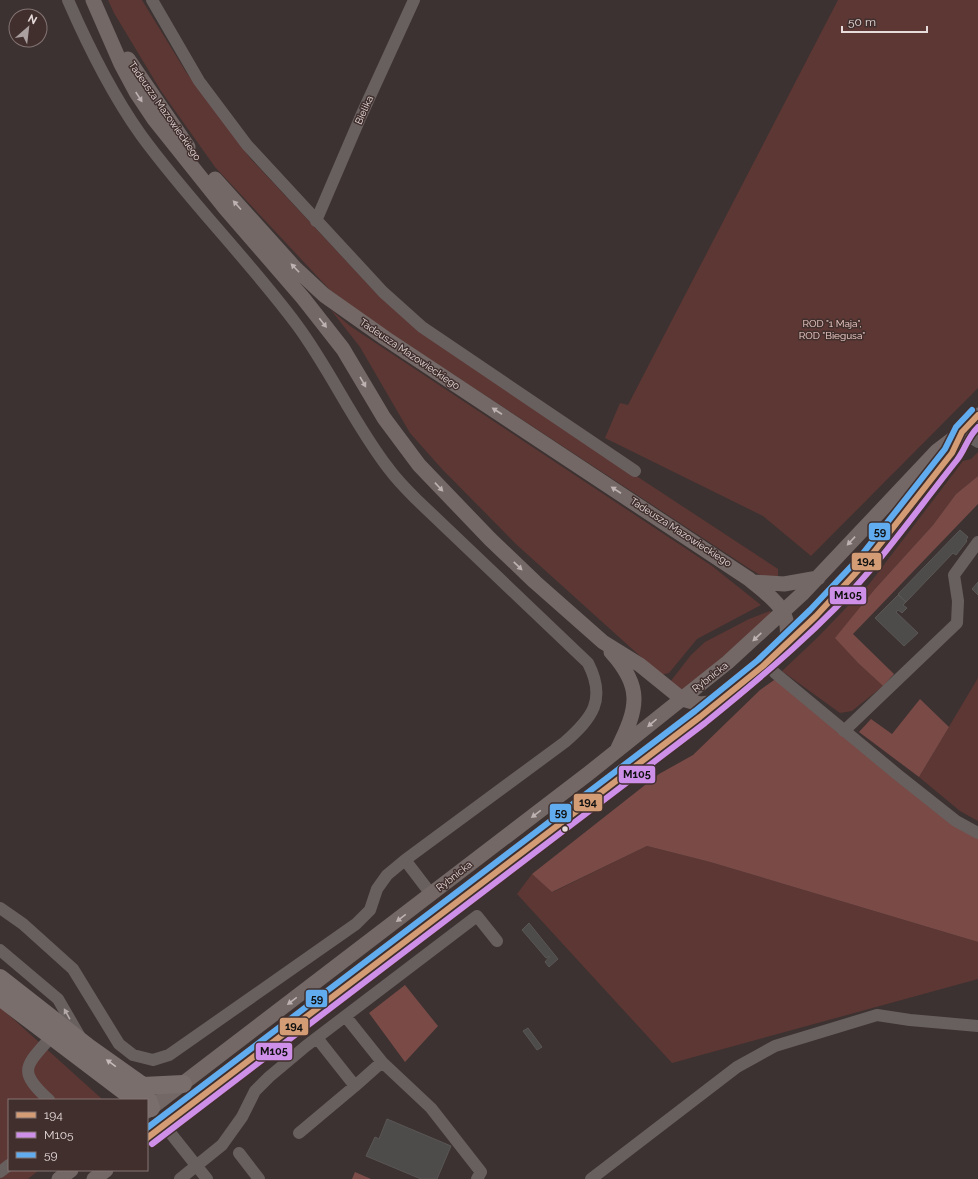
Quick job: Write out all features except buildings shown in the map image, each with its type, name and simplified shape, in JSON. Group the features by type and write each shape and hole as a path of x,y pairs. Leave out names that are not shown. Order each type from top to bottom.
{"highway":[{"path":"0,978 88,1047 142,1099"},
{"path":"0,997 111,1083 140,1099"},
{"path":"111,1083 116,1099"},
{"path":"148,1101 183,1084"}],"main road":[{"name":"Tadeusza Mazowieckiego","path":"93,0 121,64 136,92 154,120 225,208 303,298 343,349 384,418 404,447 490,539 535,582 603,642 640,665 682,699"},
{"name":"Tadeusza Mazowieckiego","path":"104,23 158,105 195,156 225,192 295,268 324,295 386,338 753,582 784,612"},
{"name":"Rybnicka","path":"183,1084 616,752 738,654 784,612 818,578 937,451 962,432 978,415"},
{"name":"Rybnicka","path":"148,1137 720,702 786,645 831,601 866,562 952,453 962,432"},
{"path":"753,582 784,584 818,578"},
{"path":"784,612 788,625 786,645"},
{"path":"603,642 629,675 635,696 631,720 616,752"},
{"path":"682,699 700,704 720,702"},
{"path":"148,1106 164,1125"},
{"path":"59,1179 70,1171"},
{"path":"94,1179 105,1171"}],"street":[{"path":"0,908 23,924 73,969 119,1044 133,1055 153,1060 169,1055 356,924 370,910 377,889 387,876 405,860 565,742 585,723 592,713 596,700 594,674 588,663 416,499 389,470 366,435 317,352 282,305 171,173 141,134 107,79 68,0"},
{"path":"152,0 204,88 247,145 383,292 422,327 635,471"},
{"name":"Bielika","path":"316,221 361,116 414,0"},
{"path":"962,432 978,442"},
{"path":"844,731 956,623 958,601 954,575 978,542"},
{"path":"775,673 844,731 956,821 978,833"},
{"path":"405,860 432,894"},
{"path":"180,1179 222,1145 242,1117 255,1091 280,1068 477,916 497,941"},
{"path":"0,950 58,999 78,1034 88,1047"},
{"path":"591,1179 737,1066 775,1046 877,1015 910,1020 978,1026"},
{"path":"346,1017 382,1062 431,1108 481,1172 477,1179"},
{"path":"48,1099 30,1081 27,1075 28,1067 33,1058 52,1036"},
{"path":"318,1038 355,1086"},
{"path":"299,1133 382,1062"},
{"path":"164,1125 207,1179"},
{"path":"239,1153 259,1179"},
{"path":"0,1172 8,1166"}],"green space":[{"path":"108,0 142,0 186,72 250,158 379,296 542,414 778,569 778,579 762,576 750,569 381,327 330,290 215,167 161,91 114,13"},
{"name":"ROD \"1 Maja\", ROD \"Biegusa\"","path":"838,0 978,0 978,388 811,556 763,516 605,438 620,403 628,405"},
{"path":"331,310 350,326 712,566 761,605 697,639 669,673 661,675 517,545 442,469 410,433 360,347"},
{"path":"978,452 978,476 956,494 933,525 874,590 836,638 858,663 883,686 852,711 840,713 782,671 818,637 870,583 963,461 971,459"},
{"path":"770,611 771,613 756,629 683,690 670,682 691,655 705,642 749,619"},
{"path":"978,678 978,821 960,811 919,777"},
{"path":"647,846 710,862 978,942 978,979 672,1063 517,894 532,874 553,892"},
{"path":"0,1007 102,1099 8,1099 8,1171 38,1171 28,1179 0,1179"}],"shaded area":[{"path":"978,476 978,504 853,634 894,674 883,686 858,663 835,638 874,590 933,525 956,494"},
{"path":"777,678 978,837 978,942 710,862 647,846 552,892 532,874 659,774 693,755 760,690"},
{"path":"920,699 949,727 919,777 859,732 871,719 892,734"},
{"path":"405,985 438,1026 405,1062 369,1013"},
{"path":"355,1172 371,1179 352,1179"}],"transit line":[{"name":"59","path":"148,1127 695,711 758,660 810,610 860,557 945,449 956,427 972,410"},
{"name":"194","path":"148,1137 700,717 763,666 816,616 866,562 952,453 962,432 978,415"},
{"name":"M105","path":"152,1144 705,723 771,668 834,610 873,567 957,460 971,435 978,427"}]}
